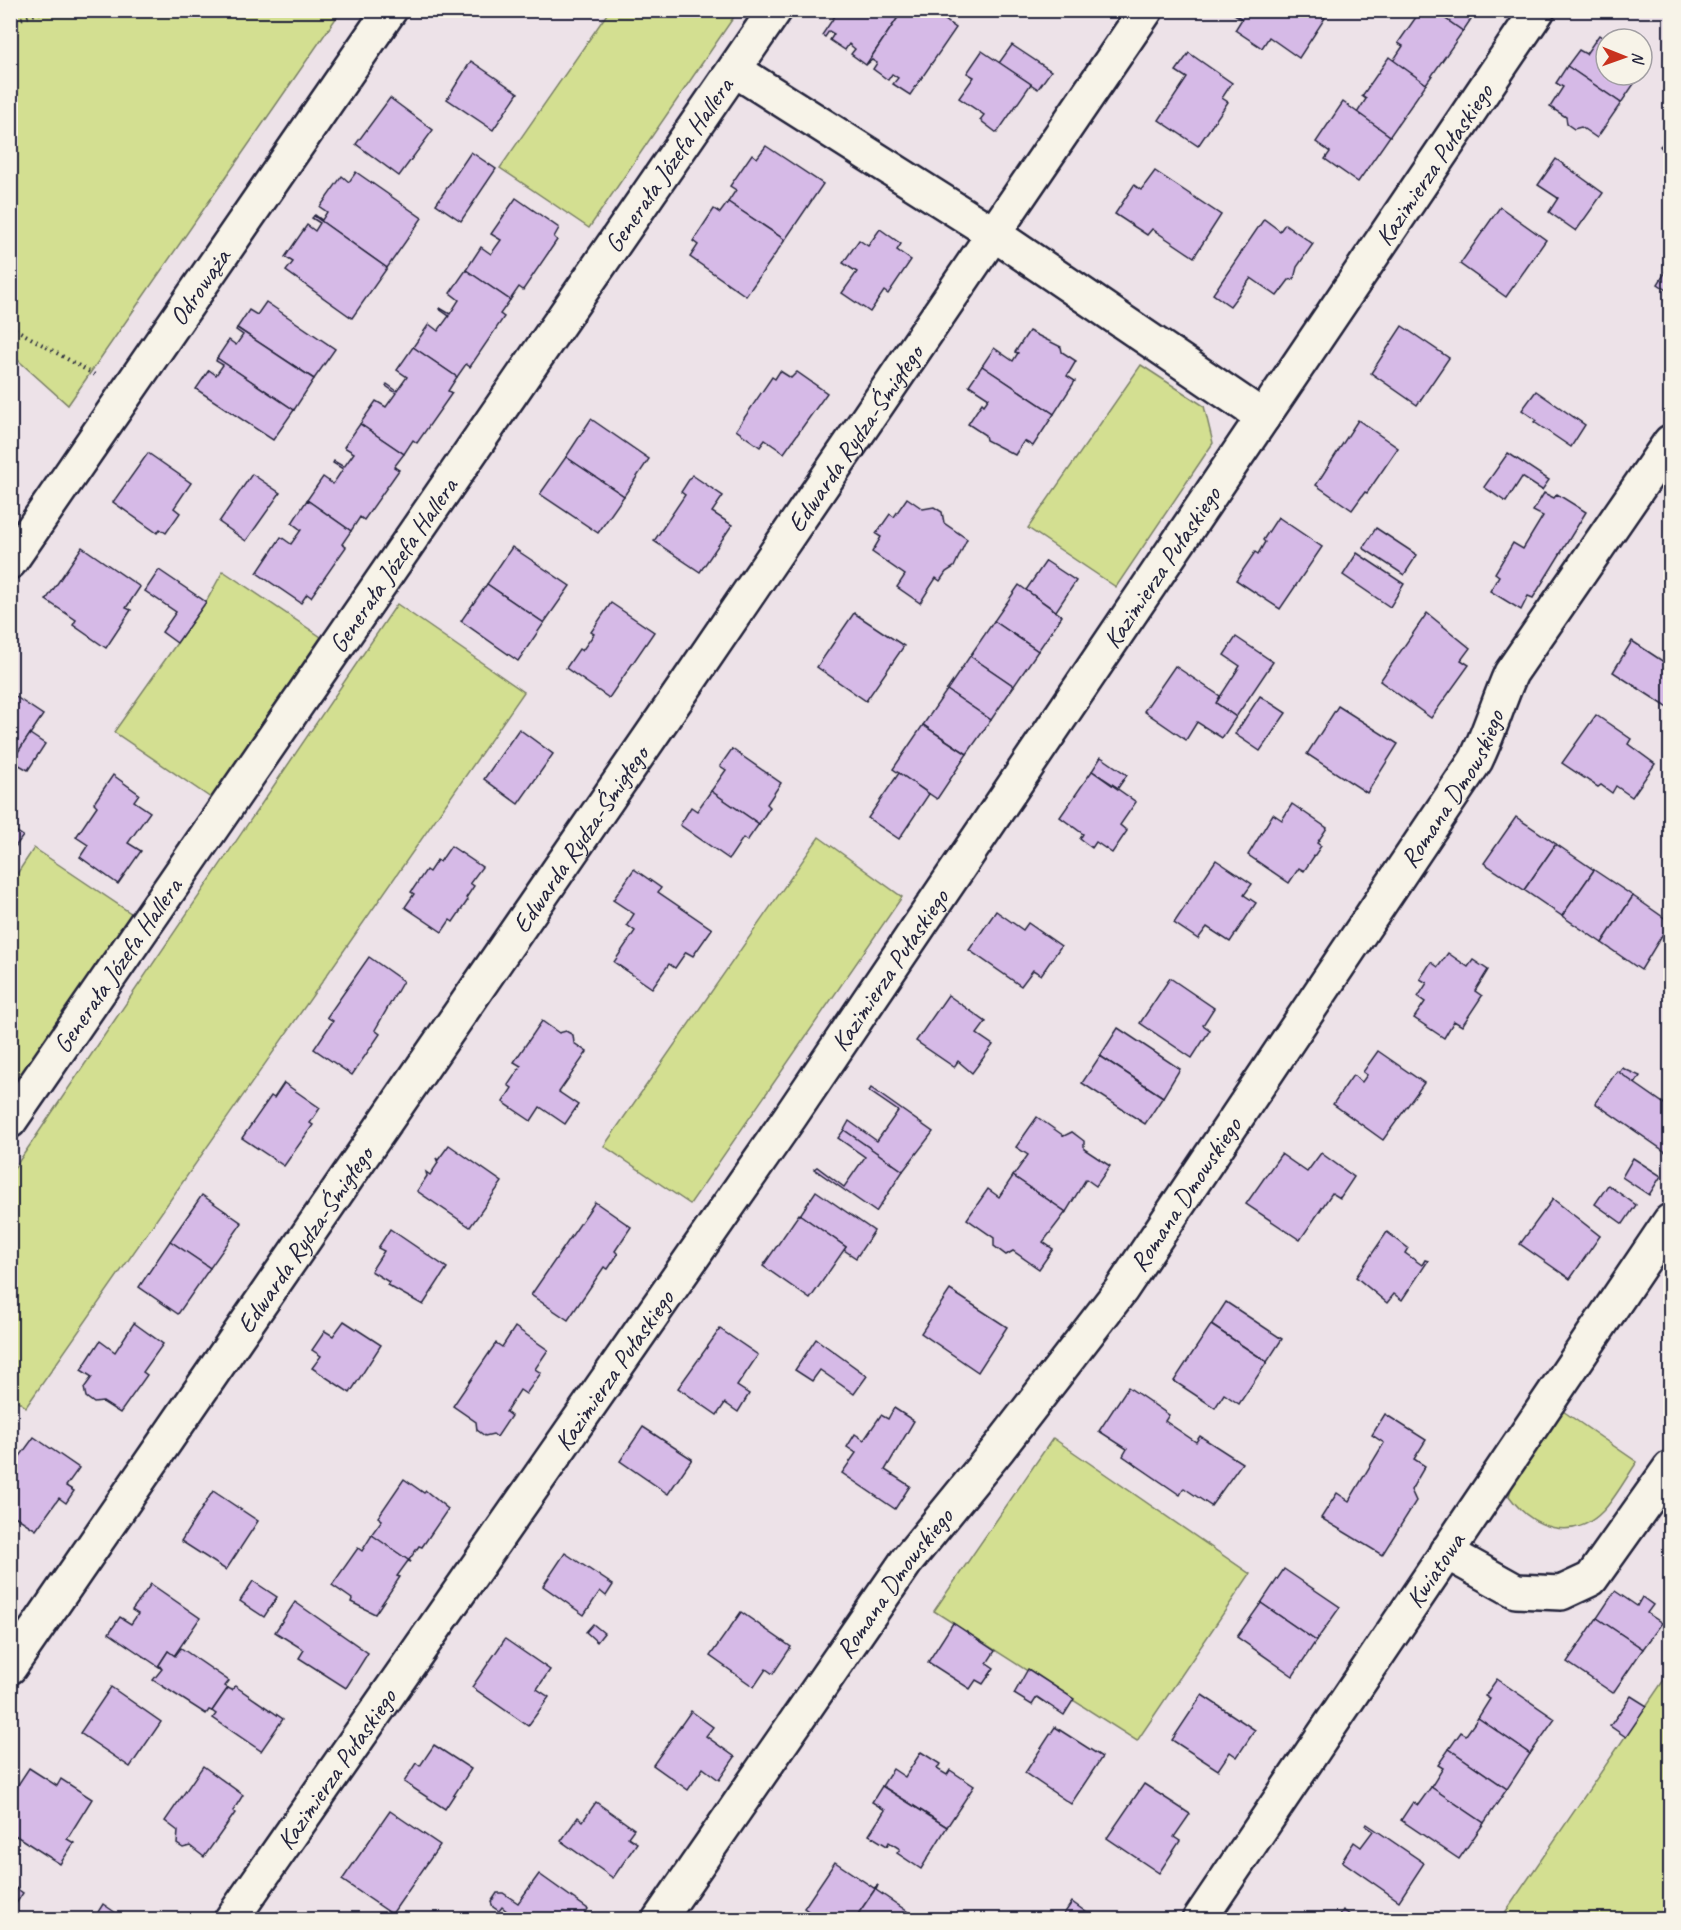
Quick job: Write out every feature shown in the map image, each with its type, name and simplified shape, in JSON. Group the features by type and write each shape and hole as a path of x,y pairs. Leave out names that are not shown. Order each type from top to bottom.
{"street":[{"name":"Odrowąża","path":"10,562 390,10"},
{"name":"Generała Józefa Hallera","path":"10,1121 775,10"},
{"name":"Edwarda Rydza-Śmigłego","path":"10,1666 645,747 1146,10"},
{"name":"Kazimierza Pułaskiego","path":"231,1920 790,1117 1538,10"},
{"path":"735,70 994,234 1263,417"},
{"name":"Romana Dmowskiego","path":"658,1920 906,1562 999,1448 1121,1290 1476,760 1492,725 1496,705 1511,673 1671,442"},
{"name":"Kwiatowa","path":"1199,1920 1671,1221"},
{"path":"1446,1552 1516,1591 1561,1593 1591,1579 1671,1468"}],"path":[{"path":"10,22 49,10"},
{"path":"10,326 126,394"}],"green space":[{"path":"11,10 341,11 68,405 11,354"},
{"path":"609,11 738,11 589,228 500,168"},
{"path":"1141,365 1204,406 1213,443 1116,587 1028,528"},
{"path":"223,571 321,637 211,798 114,732 206,602"},
{"path":"397,604 524,692 26,1407 11,1396 11,1173"},
{"path":"819,837 902,897 690,1204 604,1146"},
{"path":"34,848 132,914 11,1092 11,883"},
{"path":"1557,1407 1637,1462 1617,1494 1603,1511 1591,1521 1566,1529 1553,1528 1541,1523 1518,1507 1509,1496 1513,1482"},
{"path":"1053,1438 1250,1574 1137,1741 934,1611"},
{"path":"1670,1671 1670,1919 1500,1920"}],"building":[{"path":"839,10 903,10 866,65 851,54 855,49 849,44 845,50 830,40 834,34 829,31 825,37 822,35"},
{"path":"903,10 931,10 956,28 910,95 893,84 898,78 892,74 888,80 873,69 877,63 872,60 866,65"},
{"path":"1228,10 1314,10 1325,18 1299,58 1269,37 1262,48 1235,30 1242,19"},
{"path":"1421,10 1433,10 1463,31 1426,84 1393,61 1403,46 1398,43"},
{"path":"1433,10 1477,10 1463,31"},
{"path":"1594,42 1594,84 1567,66 1579,50 1586,54"},
{"path":"1012,45 1051,71 1038,89 999,63"},
{"path":"982,51 1031,84 997,133 980,120 984,115 959,98 974,77 967,73"},
{"path":"1189,53 1232,83 1222,98 1228,102 1198,146 1159,120 1187,78 1176,71"},
{"path":"1389,57 1426,84 1390,136 1357,113 1366,99 1362,96"},
{"path":"471,61 518,93 493,130 447,99"},
{"path":"1567,66 1594,84 1594,87 1598,87 1621,103 1597,138 1581,127 1574,129 1567,124 1566,117 1550,107 1563,87 1556,83"},
{"path":"1598,87 1632,87 1621,103"},
{"path":"390,98 433,130 399,176 356,144"},
{"path":"1343,102 1390,136 1358,182 1325,159 1330,152 1316,142"},
{"path":"1670,138 1670,158 1660,146"},
{"path":"766,146 823,184 785,240 728,202 736,190 730,186 752,154 757,158"},
{"path":"471,152 496,169 461,221 436,204"},
{"path":"1556,159 1603,193 1576,231 1549,212 1558,198 1538,185"},
{"path":"1155,171 1221,215 1194,257 1152,229 1147,235 1115,214 1134,185 1141,190"},
{"path":"356,172 422,218 387,268 314,216 322,220 327,212 320,207 342,176 349,182"},
{"path":"516,198 559,228 554,237 557,240 523,290 519,287 510,300 466,270 481,247 491,254 501,240 491,234"},
{"path":"728,202 785,240 746,296 690,257 698,245 693,241 714,209 720,213"},
{"path":"1500,207 1546,240 1506,297 1460,264"},
{"path":"314,216 387,268 352,318 286,271 293,262 285,257 307,225 315,231 320,223 312,218"},
{"path":"1264,219 1280,231 1285,224 1313,244 1297,267 1294,279 1289,280 1277,296 1251,278 1230,306 1213,294"},
{"path":"880,229 901,244 897,250 911,260 888,294 884,291 870,312 842,293 857,272 843,263 859,240 868,246"},
{"path":"1670,265 1670,292 1658,284"},
{"path":"466,270 510,300 500,314 504,317 470,367 466,364 457,377 413,347 429,324 438,331 449,316 439,309 450,314 459,300 450,293"},
{"path":"266,302 335,349 314,379 237,328 249,310 257,315"},
{"path":"1402,326 1449,358 1417,405 1371,373"},
{"path":"237,328 314,379 294,410 217,358 229,340 236,345 243,335 236,330"},
{"path":"1029,331 1061,347 1062,352 1076,361 1067,376 1075,381 1054,414 982,366 994,348 1013,361 1018,353 1015,352"},
{"path":"413,347 457,377 448,391 452,393 417,443 413,440 404,454 360,424 376,401 386,407 396,393 386,386 387,384 397,391 407,377 397,370"},
{"path":"217,358 294,410 273,440 196,389 209,370 216,375 223,365 216,361"},
{"path":"982,366 1054,414 1033,446 1024,441 1015,455 986,440 985,435 968,424 982,403 984,405 989,398 969,385"},
{"path":"780,371 791,378 797,372 827,393 784,453 765,440 760,447 736,430 772,377 775,379"},
{"path":"1536,391 1585,425 1571,447 1534,422 1536,420 1522,410"},
{"path":"591,419 649,459 624,496 566,457"},
{"path":"1358,420 1398,448 1367,493 1365,492 1352,510 1316,485"},
{"path":"360,424 404,454 394,467 399,470 364,520 360,517 351,531 307,500 323,477 333,484 343,469 333,463 334,461 344,467 354,453 344,447"},
{"path":"148,453 191,483 174,508 180,513 166,533 160,529 157,533 113,502"},
{"path":"1508,453 1549,480 1542,490 1522,477 1506,502 1484,487"},
{"path":"566,457 624,496 598,533 540,494"},
{"path":"252,474 280,493 246,541 219,522"},
{"path":"692,475 723,496 712,512 732,525 700,572 654,541 685,495 681,492"},
{"path":"1544,493 1554,498 1557,494 1586,512 1533,598 1528,596 1521,610 1490,591 1499,576 1495,573 1513,543 1523,549 1543,516 1533,511"},
{"path":"907,498 923,509 934,507 942,512 944,523 967,539 954,567 946,572 940,581 936,578 920,603 897,587 905,575 872,552 881,537 876,534 890,514 894,517"},
{"path":"307,500 351,531 342,544 346,547 311,597 307,594 301,603 257,573 281,537 291,544 301,530 292,523"},
{"path":"1278,517 1322,547 1280,609 1236,580 1255,552 1258,554 1265,542 1263,540"},
{"path":"1376,528 1417,555 1404,575 1363,548"},
{"path":"82,547 140,587 126,608 131,610 106,648 73,625 76,620 46,600"},
{"path":"512,547 570,586 544,623 487,584"},
{"path":"1357,553 1404,584 1390,607 1343,575"},
{"path":"1046,561 1076,581 1056,611 1026,590"},
{"path":"159,570 206,602 177,643 162,632 176,612 145,591"},
{"path":"487,584 544,623 518,661 461,621"},
{"path":"1019,585 1062,616 1038,651 994,621"},
{"path":"611,603 654,632 609,698 566,668 579,649 582,651 594,634 591,632"},
{"path":"854,613 904,646 866,701 817,667"},
{"path":"1427,613 1470,648 1461,660 1469,665 1431,718 1380,681"},
{"path":"994,621 1038,651 1014,686 970,656"},
{"path":"1236,637 1273,662 1236,717 1216,703 1240,666 1224,655"},
{"path":"1632,641 1670,666 1670,709 1613,672"},
{"path":"970,656 1014,686 991,720 947,690"},
{"path":"1175,666 1220,696 1216,703 1236,717 1222,738 1197,722 1186,740 1144,711"},
{"path":"947,690 991,720 967,754 923,725"},
{"path":"10,693 43,715 12,761 10,760"},
{"path":"1260,696 1286,713 1260,751 1235,734"},
{"path":"1338,706 1398,744 1367,793 1307,754"},
{"path":"1596,715 1631,739 1628,744 1655,764 1632,797 1616,786 1612,793 1601,785 1598,787 1562,763"},
{"path":"923,725 967,754 937,799 893,769"},
{"path":"519,729 553,754 518,804 484,779"},
{"path":"30,734 45,744 28,770 12,761"},
{"path":"732,749 781,783 767,804 770,807 759,824 711,791 726,770 720,766"},
{"path":"1101,757 1127,775 1118,788 1092,771"},
{"path":"1092,771 1136,802 1120,825 1127,831 1112,853 1096,842 1092,848 1080,839 1083,834 1060,817"},
{"path":"899,773 929,794 899,839 868,818"},
{"path":"113,775 139,794 134,801 150,812 128,843 141,851 118,884 80,857 88,845 76,837 97,806 94,803"},
{"path":"711,791 759,824 747,841 743,838 729,859 680,825 691,807 697,811"},
{"path":"1292,804 1327,828 1317,843 1321,846 1304,871 1299,868 1289,883 1248,855 1273,814 1282,820"},
{"path":"1516,817 1556,844 1524,890 1484,863"},
{"path":"10,827 23,836 10,854"},
{"path":"1556,844 1594,870 1562,916 1524,890"},
{"path":"451,846 482,867 470,883 474,886 466,898 468,900 453,922 450,920 442,932 405,907 414,894 411,892 426,870 429,872 437,860 440,862"},
{"path":"1216,860 1252,884 1244,895 1256,903 1230,942 1207,927 1198,939 1174,923"},
{"path":"634,869 661,888 658,892 712,929 693,956 686,952 675,968 669,964 652,988 614,962 635,931 627,925 634,914 613,900"},
{"path":"1594,870 1633,896 1602,943 1562,916"},
{"path":"1633,896 1670,922 1641,970 1602,943"},
{"path":"996,911 1023,930 1028,923 1061,946 1041,975 1033,970 1021,986 969,950"},
{"path":"1448,953 1468,967 1473,960 1488,970 1475,991 1482,996 1462,1026 1454,1021 1444,1038 1414,1018 1425,1002 1418,997 1427,983 1420,979 1431,962 1438,967"},
{"path":"369,957 403,981 375,1030 380,1034 352,1075 314,1049 333,1021 327,1017"},
{"path":"1170,978 1214,1008 1203,1025 1210,1030 1192,1058 1140,1023"},
{"path":"948,995 986,1022 977,1034 993,1045 972,1073 958,1061 954,1067 916,1041"},
{"path":"542,1021 559,1033 566,1031 573,1035 574,1043 587,1052 559,1092 578,1105 565,1124 540,1107 531,1121 503,1102 512,1088 508,1085 521,1066 514,1062"},
{"path":"1118,1028 1180,1069 1163,1097 1100,1056"},
{"path":"1378,1051 1424,1083 1383,1140 1333,1104 1353,1075 1362,1082 1367,1075 1363,1072"},
{"path":"1100,1056 1163,1097 1145,1124 1082,1083"},
{"path":"1622,1068 1640,1076 1635,1084 1619,1073"},
{"path":"1617,1071 1670,1108 1670,1155 1595,1103"},
{"path":"284,1083 320,1108 310,1123 313,1125 284,1166 242,1138 271,1096 274,1098"},
{"path":"871,1088 933,1132 903,1171 844,1130 849,1121 877,1141 898,1111 869,1091"},
{"path":"1037,1117 1064,1136 1072,1132 1084,1141 1084,1149 1110,1166 1096,1186 1086,1179 1066,1212 1013,1176 1028,1155 1016,1147"},
{"path":"844,1130 903,1171 876,1212 814,1169 817,1167 844,1187 865,1157 838,1138"},
{"path":"449,1145 502,1182 470,1227 417,1191 427,1176 426,1172 430,1175 438,1163 436,1158 438,1160"},
{"path":"1321,1153 1354,1177 1340,1198 1332,1193 1300,1240 1246,1204 1281,1154 1307,1172"},
{"path":"1633,1158 1661,1176 1649,1195 1622,1177"},
{"path":"1013,1176 1066,1212 1043,1242 1053,1249 1039,1269 1013,1251 1006,1255 994,1246 994,1238 967,1219 988,1189 999,1197"},
{"path":"1608,1185 1636,1205 1623,1224 1595,1204"},
{"path":"816,1191 874,1231 856,1258 844,1250 846,1247 800,1215"},
{"path":"202,1195 242,1223 210,1268 170,1241"},
{"path":"1553,1199 1600,1236 1570,1279 1520,1244"},
{"path":"595,1202 631,1227 615,1251 618,1254 608,1269 604,1267 568,1320 531,1295"},
{"path":"799,1214 846,1247 810,1299 763,1266"},
{"path":"390,1229 447,1268 423,1305 387,1285 389,1282 371,1271 384,1251 378,1248"},
{"path":"1387,1232 1408,1248 1405,1253 1422,1265 1425,1260 1428,1261 1402,1300 1394,1294 1387,1303 1356,1277"},
{"path":"170,1241 210,1268 178,1314 139,1287"},
{"path":"950,1290 1007,1327 978,1372 921,1333"},
{"path":"1226,1302 1282,1339 1267,1362 1211,1325"},
{"path":"344,1321 381,1345 350,1393 312,1368 321,1356 312,1350 325,1331 333,1336"},
{"path":"134,1323 163,1344 143,1372 147,1375 120,1413 103,1402 94,1403 86,1397 84,1388 92,1377 81,1370 100,1341 115,1352"},
{"path":"1211,1325 1267,1362 1239,1404 1224,1394 1215,1408 1174,1381"},
{"path":"515,1327 548,1350 535,1369 541,1373 526,1394 520,1390 506,1412 511,1416 497,1437 493,1434 485,1436 477,1430 476,1422 453,1406 496,1343 502,1347"},
{"path":"720,1329 758,1355 737,1386 749,1394 738,1412 725,1403 717,1415 678,1388"},
{"path":"816,1339 867,1376 854,1394 820,1370 812,1381 795,1370"},
{"path":"1128,1387 1169,1415 1165,1421 1196,1442 1200,1436 1242,1463 1211,1506 1184,1488 1180,1495 1123,1456 1127,1449 1099,1431"},
{"path":"894,1408 914,1421 885,1470 910,1486 895,1509 842,1473 856,1453 847,1447 855,1434 864,1440 881,1415 888,1419"},
{"path":"1385,1414 1426,1440 1414,1459 1425,1466 1411,1490 1416,1501 1382,1555 1321,1518 1337,1493 1349,1501 1384,1443 1372,1435"},
{"path":"643,1427 692,1459 668,1494 620,1461"},
{"path":"34,1437 79,1468 66,1486 74,1491 66,1503 59,1498 36,1530 10,1513 10,1470"},
{"path":"404,1479 424,1493 426,1491 448,1509 422,1547 419,1546 409,1560 411,1562 371,1535 382,1520 378,1517"},
{"path":"213,1491 258,1521 226,1570 181,1541"},
{"path":"372,1535 411,1562 408,1561 397,1576 400,1577 375,1614 351,1602 352,1599 332,1585 358,1548 362,1551"},
{"path":"565,1553 613,1585 606,1596 600,1591 584,1615 543,1586"},
{"path":"1284,1569 1340,1607 1316,1641 1261,1603"},
{"path":"253,1581 277,1597 264,1617 240,1601"},
{"path":"151,1584 200,1618 174,1656 168,1651 159,1665 162,1669 109,1633 120,1617 131,1624 138,1614 132,1610"},
{"path":"1615,1591 1637,1606 1642,1597 1653,1605 1647,1613 1662,1623 1643,1649 1597,1618"},
{"path":"295,1602 368,1653 346,1688 299,1658 304,1650 275,1632"},
{"path":"1261,1603 1316,1641 1293,1676 1237,1637"},
{"path":"741,1612 791,1647 773,1674 766,1669 754,1687 710,1656"},
{"path":"1597,1618 1643,1649 1613,1693 1567,1662"},
{"path":"953,1623 995,1651 987,1663 994,1668 983,1684 976,1680 970,1689 928,1662"},
{"path":"593,1624 604,1633 597,1642 586,1632"},
{"path":"505,1639 550,1670 537,1689 549,1697 528,1726 472,1687"},
{"path":"181,1648 229,1681 225,1686 228,1688 212,1711 209,1710 206,1714 153,1680 162,1669 159,1665 168,1651 175,1656"},
{"path":"1028,1669 1074,1699 1064,1715 1037,1697 1032,1705 1014,1694"},
{"path":"1497,1679 1555,1719 1530,1754 1478,1718 1490,1699 1485,1696"},
{"path":"235,1686 283,1719 261,1751 213,1718 216,1714 212,1711 228,1688 232,1690"},
{"path":"111,1687 161,1722 130,1767 80,1733"},
{"path":"1202,1695 1255,1730 1237,1757 1230,1752 1218,1770 1172,1740"},
{"path":"1631,1696 1647,1706 1626,1737 1610,1726"},
{"path":"691,1711 713,1727 706,1736 735,1757 719,1780 703,1768 688,1790 653,1765"},
{"path":"1478,1718 1530,1754 1507,1789 1449,1749 1461,1732 1466,1735"},
{"path":"1055,1727 1102,1757 1071,1804 1025,1773"},
{"path":"434,1745 471,1769 445,1809 404,1782 416,1763 420,1766"},
{"path":"1449,1749 1507,1789 1484,1823 1431,1787 1443,1768 1438,1765"},
{"path":"921,1752 940,1764 937,1769 947,1775 950,1770 974,1786 947,1827 882,1786 893,1769 905,1777"},
{"path":"203,1766 243,1795 233,1811 235,1813 204,1857 190,1846 183,1848 177,1844 178,1831 165,1821"},
{"path":"29,1768 57,1786 61,1779 92,1799 67,1839 74,1843 60,1864 10,1832 10,1797"},
{"path":"1144,1784 1190,1814 1174,1837 1180,1841 1159,1873 1107,1838"},
{"path":"882,1786 947,1827 921,1869 897,1853 900,1849 889,1842 887,1846 869,1835 885,1810 872,1802"},
{"path":"1431,1787 1484,1823 1459,1859 1401,1820 1413,1802 1418,1805"},
{"path":"596,1802 634,1829 628,1837 637,1843 613,1878 561,1841 578,1817 583,1821"},
{"path":"390,1811 440,1845 392,1914 342,1880"},
{"path":"1367,1824 1424,1863 1399,1901 1342,1861 1354,1842 1361,1847 1373,1831 1366,1826"},
{"path":"835,1862 874,1888 878,1885 854,1920 821,1920 804,1908"},
{"path":"539,1874 588,1909 581,1920 506,1920 510,1914 502,1907 499,1911 493,1907 491,1902 497,1893 503,1893 518,1903"},
{"path":"10,1884 23,1893 10,1913"},
{"path":"878,1885 876,1890 920,1920 854,1920"},
{"path":"1072,1902 1097,1920 1060,1920"},
{"path":"103,1904 126,1920 93,1920"},
{"path":"1343,1910 1357,1920 1337,1920"}]}
